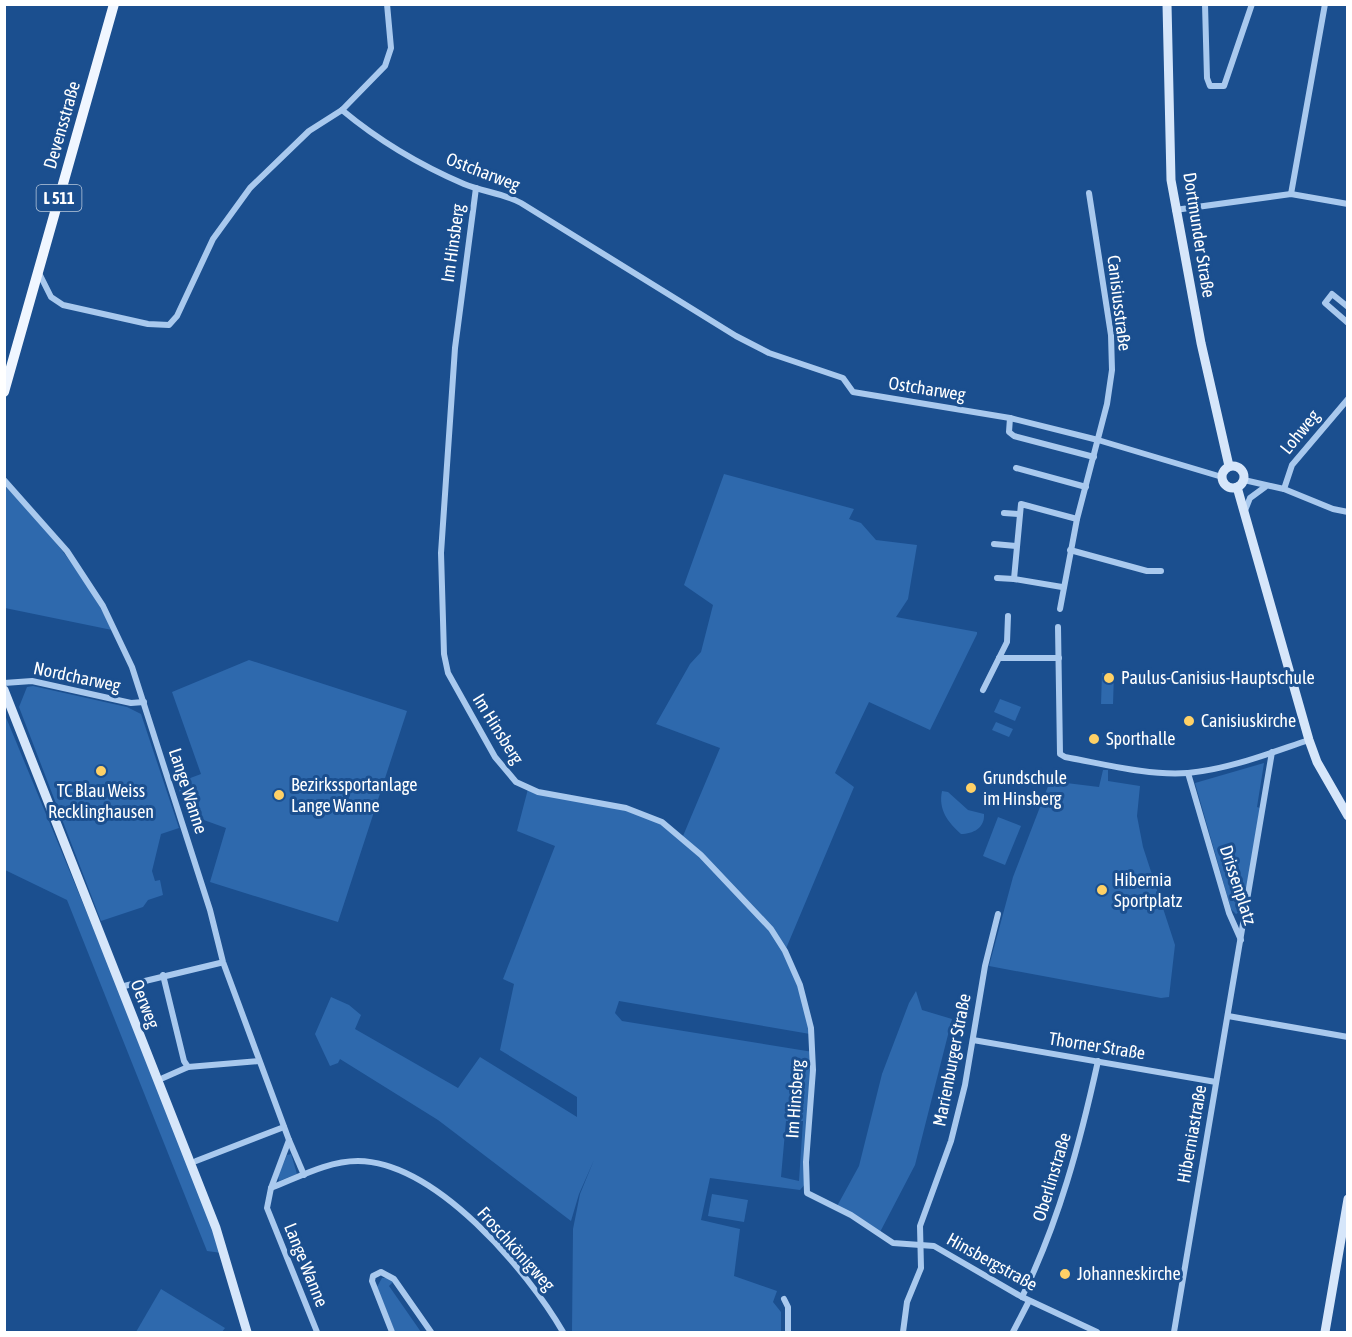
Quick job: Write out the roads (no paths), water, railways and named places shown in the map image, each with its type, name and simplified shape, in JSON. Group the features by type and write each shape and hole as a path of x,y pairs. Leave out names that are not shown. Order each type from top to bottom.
{"main road":[{"name":"Devensstraße","path":"4,392 114,4"},
{"name":"Dortmunder Straße","path":"1167,4 1169,144 1175,210 1201,344 1229,466"},
{"path":"1240,484 1227,486 1222,477 1229,466 1241,469 1240,484 1244,514 1309,740 1347,816"},
{"name":"Oerweg","path":"4,690 216,1228 247,1332"},
{"path":"1324,1332 1347,1199"}],"street":[{"path":"38,271 51,297 63,305 148,324 169,325 177,316 213,239 250,188 309,131 342,110 385,66 391,48 387,4"},
{"path":"1205,4 1207,78 1210,86 1224,86 1252,4"},
{"path":"1291,194 1325,4"},
{"name":"Ostcharweg","path":"342,110 419,161 476,188 511,197 736,336 769,353 843,378 853,392 1010,418 1098,440 1222,477"},
{"name":"Im Hinsberg","path":"476,188 455,348 441,553 444,654 448,673 495,757 516,782 538,792 626,808 662,822 701,855 771,929 785,951 800,985 811,1028 813,1070 807,1153 807,1193"},
{"name":"Canisiusstraße","path":"1060,609 1070,550 1098,440 1112,370 1111,335 1089,193"},
{"path":"1175,210 1291,194 1347,204"},
{"path":"1347,307 1332,294 1324,303 1347,323"},
{"name":"Lohweg","path":"1284,489 1292,465 1347,399"},
{"path":"1010,418 1011,434 1094,457"},
{"path":"1016,468 1086,487"},
{"name":"Lange Wanne","path":"4,480 67,551 104,606 132,667 210,910 223,962 304,1175"},
{"path":"1240,484 1284,489 1333,509 1347,512"},
{"path":"1244,514 1250,498 1265,487"},
{"path":"1014,579 1021,504 1077,519"},
{"path":"1004,513 1019,514"},
{"path":"994,544 1016,546"},
{"path":"1070,550 1147,571 1161,572"},
{"path":"997,578 1062,587"},
{"path":"983,690 1007,642 1008,616"},
{"path":"1058,627 1060,754 1065,757 1156,772 1188,773 1235,764 1309,740"},
{"path":"999,658 1059,658"},
{"name":"Nordcharweg","path":"4,682 32,681 131,704 144,702"},
{"name":"Drissenplatz","path":"1241,941 1272,752"},
{"name":"Drissenplatz","path":"1188,773 1229,913 1241,941"},
{"name":"Marienburger Straße","path":"903,1332 907,1302 921,1268 920,1226 951,1141 965,1085 985,966 998,914"},
{"name":"Hiberniastraße","path":"1174,1332 1241,941"},
{"path":"120,987 220,963"},
{"path":"163,975 184,1061 188,1067"},
{"path":"1228,1016 1347,1037"},
{"name":"Thorner Straße","path":"972,1040 1216,1082"},
{"path":"163,1078 188,1067 259,1061"},
{"name":"Oberlinstraße","path":"1022,1297 1049,1239 1065,1192 1098,1061"},
{"path":"196,1161 284,1127"},
{"name":"Lange Wanne","path":"289,1140 271,1188 267,1208 317,1332"},
{"name":"Froschkönigweg","path":"271,1188 334,1163 358,1161 377,1163 414,1177 467,1216 492,1239 546,1304 563,1332"},
{"name":"Hinsbergstraße","path":"807,1193 851,1215 893,1243 934,1246 1022,1297 1097,1332"},
{"path":"392,1332 372,1281 372,1276 381,1272 394,1279 431,1332"},
{"path":"784,1299 788,1307 788,1332"},
{"path":"1013,1332 1029,1300"}],"place":[{"name":"Paulus-Canisius-Hauptschule","path":"1109,678"},
{"name":"Canisiuskirche","path":"1189,721"},
{"name":"Sporthalle","path":"1094,739"},
{"name":"TC Blau Weiss Recklinghausen","path":"101,771"},
{"name":"Grundschule im Hinsberg","path":"971,788"},
{"name":"Bezirkssportanlage Lange Wanne","path":"279,795"},
{"name":"Hibernia Sportplatz","path":"1102,890"},
{"name":"Johanneskirche","path":"1065,1274"}]}
